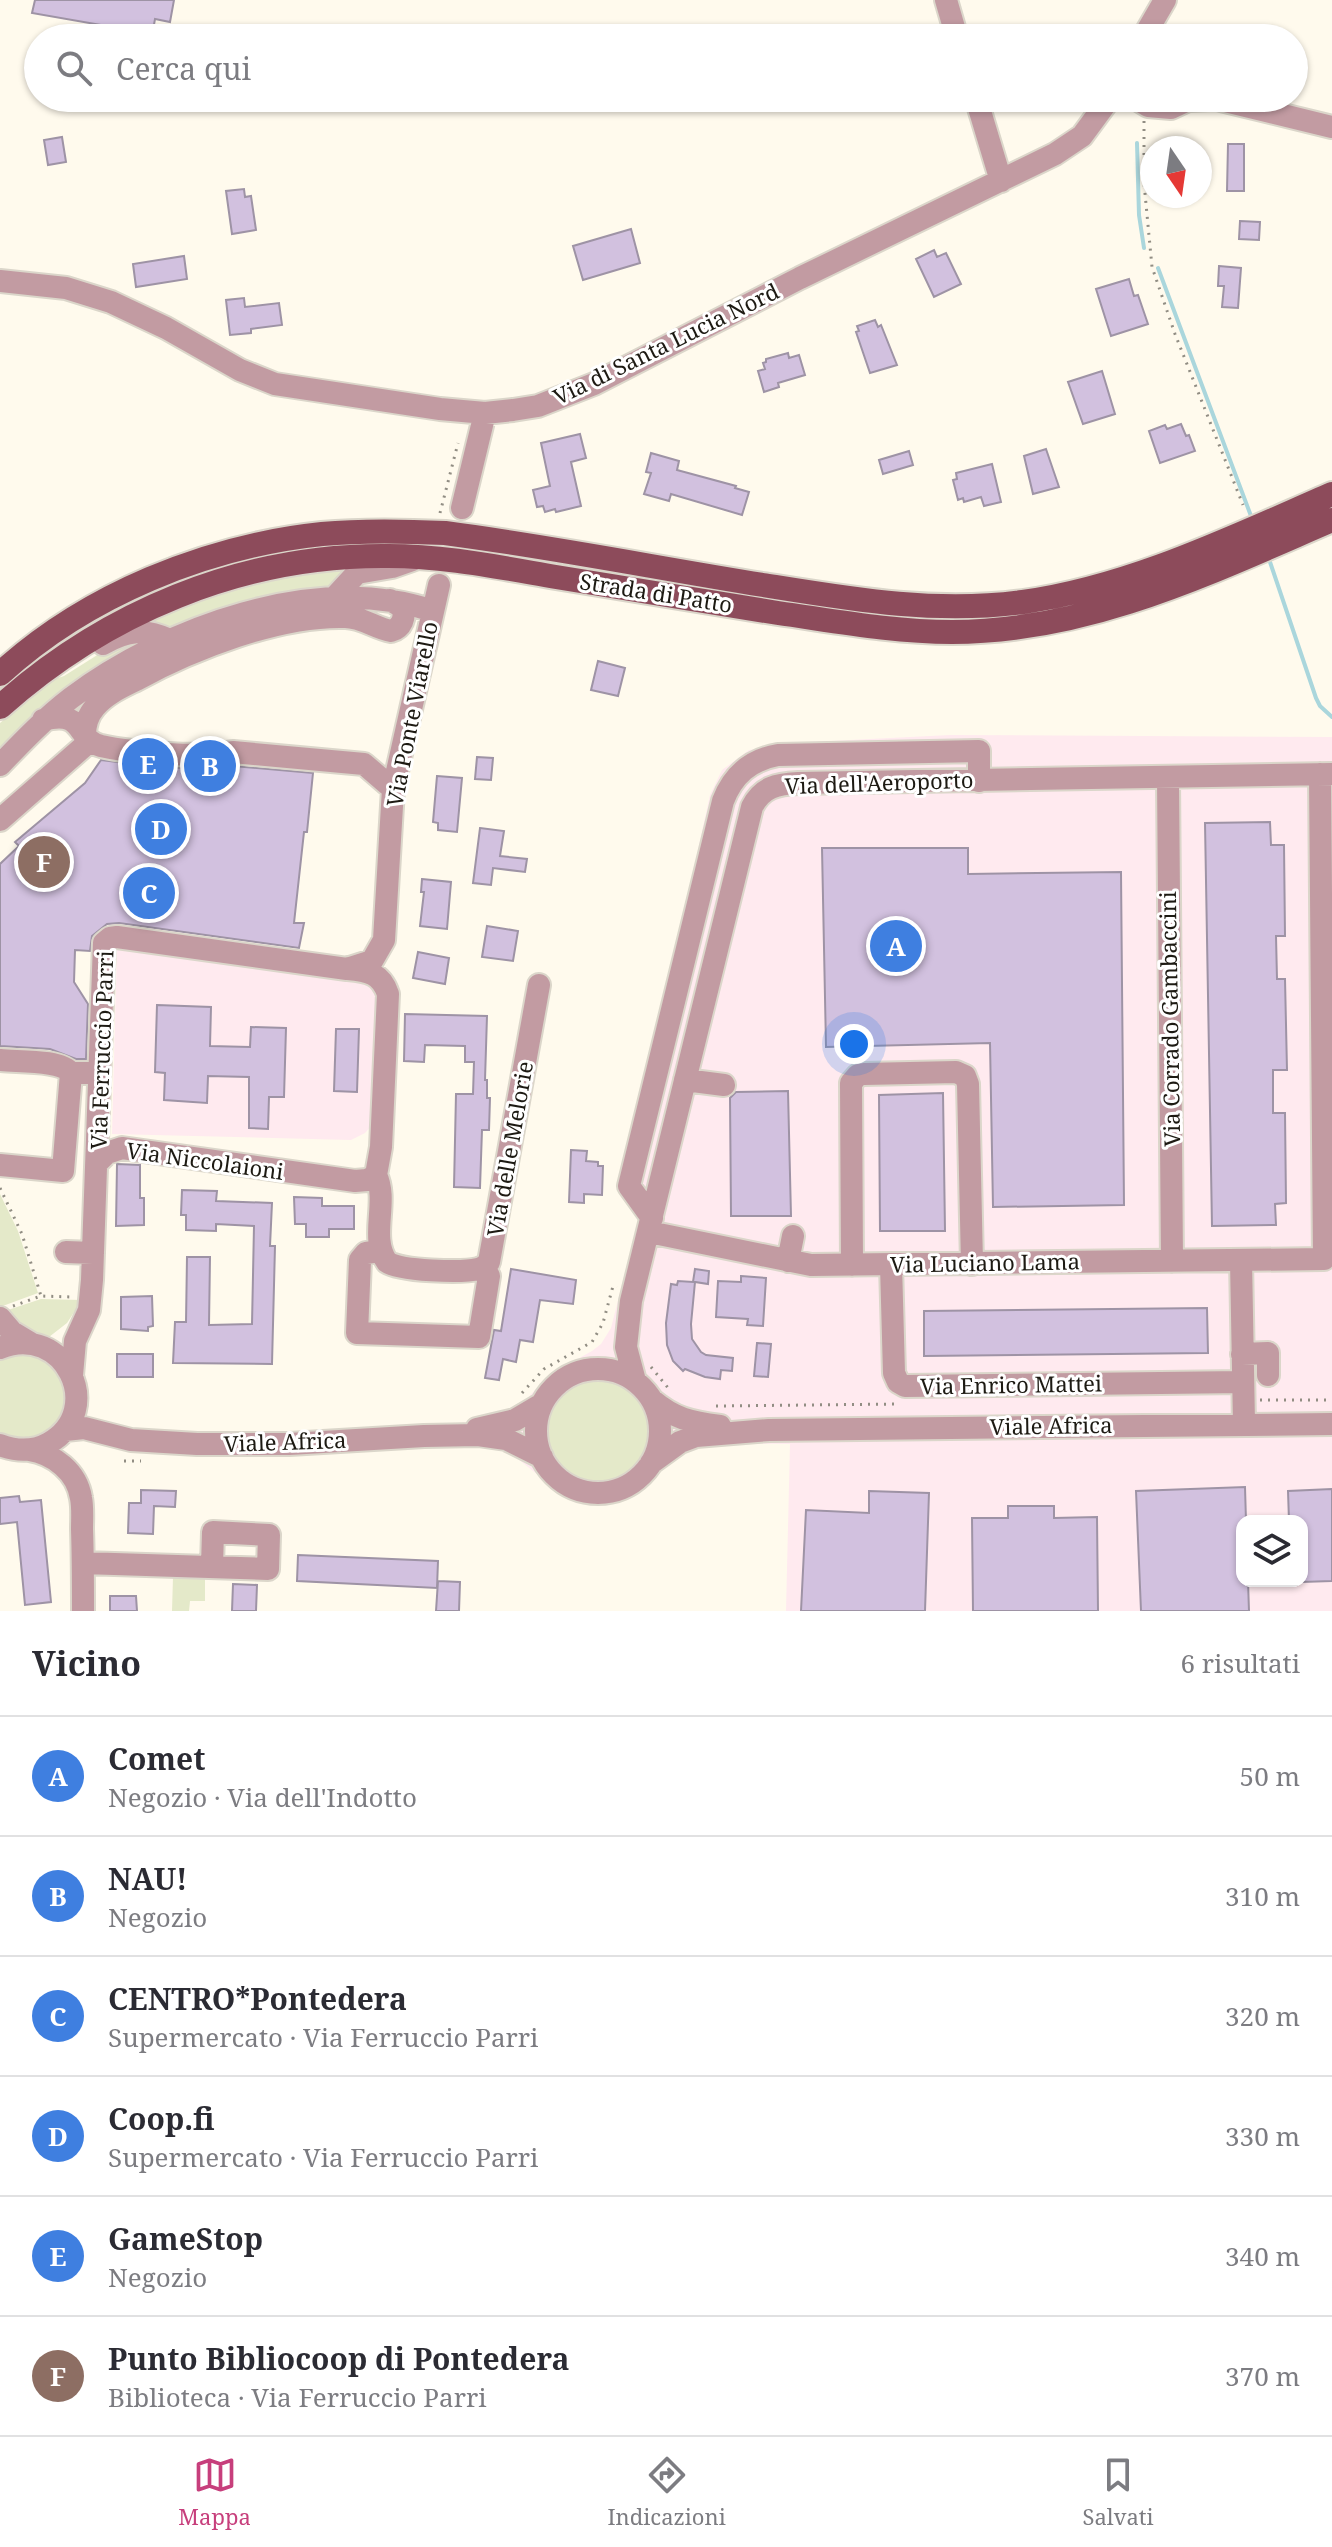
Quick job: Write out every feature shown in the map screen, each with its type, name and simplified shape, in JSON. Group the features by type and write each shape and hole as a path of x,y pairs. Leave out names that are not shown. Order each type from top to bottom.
{"main road":[{"name":"Strada di Patto","path":"0,674 66,624 164,573 248,547 321,534 385,531 445,533 872,603 954,607 1020,602 1118,580 1208,547 1332,494"},
{"name":"Strada di Patto","path":"0,707 47,668 89,639 146,609 245,574 326,559 382,556 453,559 863,626 951,632 1012,629 1100,612 1194,580 1332,520"}],"street":[{"path":"946,0 953,24"},
{"path":"1151,24 1165,0"},
{"path":"980,112 1001,181"},
{"name":"Via di Santa Lucia Nord","path":"0,281 66,288 111,302 166,328 240,370 275,384 485,413 538,406 594,384 800,278 1001,181 1074,142 1100,112"},
{"path":"1270,112 1332,127"},
{"path":"462,508 485,413"},
{"path":"334,598 357,573 392,567 418,557"},
{"name":"Via Ponte Viarello","path":"347,969 372,961 384,940 393,789 439,585"},
{"path":"0,765 43,720 88,686 170,640 266,608 334,598 390,600 433,611"},
{"path":"0,820 88,738 89,717 105,698 194,651 267,629 322,618 352,618 391,631 400,626 404,615 402,607 390,600"},
{"path":"47,668 65,668 106,642 127,633 147,631 170,640"},
{"path":"43,720 57,717 69,719 100,746 213,755 233,752 364,764 393,789"},
{"path":"650,1225 629,1186 723,801 734,779 750,764 766,757 979,751 979,781"},
{"path":"798,754 798,783"},
{"name":"Via dell'Aeroporto","path":"642,1373 626,1347 632,1296 752,807 758,796 769,788 798,783 1326,774"},
{"name":"Via Luciano Lama","path":"650,1225 811,1265 1324,1259 1326,774"},
{"name":"Via Corrado Gambaccini","path":"1168,778 1172,1261"},
{"name":"Via Ferruccio Parri","path":"97,1163 102,948 110,938 374,973 382,980 388,994 381,1147 376,1175"},
{"name":"Via delle Melorie","path":"380,1251 387,1262 398,1268 473,1270 484,1267 492,1256 539,985"},
{"path":"0,1060 57,1064 71,1073 63,1177 8,1175"},
{"path":"852,1265 851,1083 854,1078 864,1074 956,1072 965,1076 968,1084 972,1264"},
{"path":"71,1073 99,1073"},
{"path":"685,1080 724,1085"},
{"name":"Via Niccolaioni","path":"74,1382 75,1341 90,1301 97,1163 107,1153 122,1148 355,1181 376,1175"},
{"path":"376,1175 381,1189 380,1251 366,1253 360,1260 357,1333 479,1337 489,1276 484,1267"},
{"path":"788,1261 793,1236"},
{"path":"66,1252 93,1253"},
{"path":"1241,1260 1244,1424"},
{"name":"Via Enrico Mattei","path":"891,1265 894,1373 898,1382 905,1386 1243,1392"},
{"name":"Via dell'Aeroporto","path":"579,1373 612,1345 632,1296"},
{"path":"0,1348 11,1344 52,1342 64,1334 90,1301"},
{"name":"Viale Africa","path":"0,1318 12,1332 57,1356 96,1418 147,1441"},
{"path":"1242,1354 1268,1353 1268,1375"},
{"path":"579,1373 592,1369 642,1373"},
{"name":"Viale Africa","path":"424,1436 505,1423 542,1404 558,1384 579,1373"},
{"name":"Viale Africa","path":"642,1373 675,1417 691,1422 769,1430"},
{"path":"29,1450 50,1443 63,1431 74,1411 74,1382"},
{"path":"651,1463 658,1446 660,1430 657,1409 662,1396"},
{"path":"542,1404 536,1428 542,1457"},
{"name":"Viale Africa","path":"63,1431 91,1429 120,1438 147,1441 271,1445 424,1436 497,1437 542,1457 566,1483 592,1493 623,1487 687,1439 722,1433 1332,1424"},
{"path":"63,1431 70,1455 89,1489 90,1506 83,1556"},
{"path":"0,1445 54,1458 75,1481 81,1497 83,1611"},
{"path":"83,1556 212,1566"}],"path":[{"path":"1140,112 1144,121 1144,183 1152,267 1175,334 1243,505"},
{"path":"438,521 455,449 461,438"},
{"path":"1,1310 41,1296 8,1175"},
{"path":"520,1396 544,1369 592,1342 603,1323 613,1286 632,1296"},
{"path":"642,1373 662,1396"},
{"path":"1243,1392 1332,1400"},
{"path":"709,1406 899,1404"}],"shaded area":[{"path":"950,735 1332,737 1332,1611 786,1611 790,1444 699,1443 670,1459 647,1486 612,1503 578,1501 563,1495 518,1459 520,1406 550,1374 601,1344 611,1328 640,1214 623,1191 710,795 722,770 749,750 790,743"},
{"path":"117,950 378,984 372,1125 365,1133 351,1140 112,1134"}],"green space":[{"path":"348,568 332,591 174,631 143,624 237,585 286,575"},
{"path":"155,640 0,753 0,723 49,681 64,676 110,647"},
{"path":"0,1194 18,1231 38,1293 0,1307"},
{"path":"41,1299 82,1300 67,1323 49,1337 30,1335 2,1312"},
{"path":"17,1354 42,1358 56,1368 64,1382 65,1398 61,1414 52,1427 38,1436 21,1438 0,1433 0,1360"},
{"path":"600,1378 620,1382 637,1393 648,1410 652,1430 648,1450 637,1467 620,1478 600,1482 580,1478 563,1467 552,1450 548,1430 552,1410 563,1393 580,1382"},
{"path":"173,1577 205,1579 205,1601 190,1601 189,1611 172,1611"}],"building":[{"path":"35,0 174,0 170,22 155,19 154,24 95,24 32,13"},
{"path":"62,137 66,162 48,165 44,140"},
{"path":"1228,144 1244,144 1244,191 1227,191"},
{"path":"244,189 245,197 251,196 256,230 232,234 226,191"},
{"path":"1240,221 1260,222 1259,240 1239,239"},
{"path":"631,229 640,263 583,280 573,246"},
{"path":"934,250 937,257 946,253 961,284 934,297 916,259"},
{"path":"184,256 187,279 136,287 133,264"},
{"path":"1219,266 1241,268 1238,308 1222,307 1224,286 1218,286"},
{"path":"1129,279 1148,324 1111,336 1096,289"},
{"path":"244,298 245,307 279,303 282,325 230,335 226,300"},
{"path":"875,320 878,327 881,325 897,365 870,373 856,332 859,331 857,326"},
{"path":"788,353 789,358 799,355 805,375 778,383 779,387 764,392 758,371 765,369 763,363 766,359"},
{"path":"1102,371 1115,414 1083,424 1068,382"},
{"path":"1181,424 1195,451 1160,463 1149,431 1165,425 1167,429"},
{"path":"580,434 586,458 571,462 581,506 545,512 543,506 537,507 533,490 550,486 541,443"},
{"path":"1046,449 1059,487 1033,494 1024,456"},
{"path":"909,451 913,465 883,474 879,460"},
{"path":"651,453 679,461 677,470 749,492 742,515 671,494 669,501 644,494 651,473 646,472"},
{"path":"992,464 1001,502 984,506 981,497 964,502 963,498 958,500 953,480 957,479 956,473"},
{"path":"598,661 625,668 618,696 591,690"},
{"path":"477,757 493,758 491,780 475,779"},
{"path":"101,760 166,768 233,766 313,773 294,923 304,923 299,948 119,923 107,924 92,936 90,951 75,950 74,982 88,1004 86,1059 76,1059 50,1049 0,1046 0,864 19,846 15,842 85,783"},
{"path":"437,776 462,778 457,832 438,830 438,823 433,822"},
{"path":"1270,822 1271,845 1284,845 1285,936 1276,936 1277,979 1285,979 1287,1070 1273,1070 1273,1113 1285,1113 1286,1203 1275,1204 1276,1225 1212,1226 1205,823"},
{"path":"480,828 504,831 500,856 527,859 525,872 493,868 491,885 473,883"},
{"path":"822,848 968,848 968,874 1121,872 1124,1205 993,1207 990,1043 826,1047"},
{"path":"422,879 451,882 447,929 420,926 424,892 421,892"},
{"path":"487,926 518,931 513,961 482,957"},
{"path":"418,952 449,958 445,984 413,978"},
{"path":"157,1005 211,1007 210,1046 250,1047 251,1027 286,1028 284,1097 269,1097 268,1129 249,1128 249,1077 208,1076 207,1103 164,1100 165,1073 155,1072"},
{"path":"405,1014 487,1016 485,1080 487,1098 490,1098 489,1130 482,1130 480,1188 454,1187 456,1094 473,1094 474,1062 465,1062 465,1046 425,1045 424,1062 404,1061"},
{"path":"336,1029 359,1029 357,1092 334,1091"},
{"path":"788,1091 791,1216 731,1216 730,1098 736,1092"},
{"path":"943,1093 945,1231 880,1231 879,1095"},
{"path":"571,1150 587,1151 586,1161 598,1162 598,1166 603,1166 602,1195 584,1194 584,1203 569,1202"},
{"path":"117,1164 140,1165 144,1225 116,1226"},
{"path":"182,1190 217,1191 216,1201 272,1203 270,1246 275,1246 272,1364 173,1363 175,1322 186,1322 187,1257 210,1257 209,1325 252,1324 254,1226 216,1224 216,1231 186,1230 186,1215 181,1215"},
{"path":"294,1197 322,1198 322,1206 354,1206 354,1229 329,1229 329,1237 306,1237 306,1224 295,1224"},
{"path":"511,1269 576,1280 573,1304 540,1300 533,1342 520,1340 516,1362 503,1359 499,1380 485,1378 494,1330 501,1331"},
{"path":"695,1269 709,1271 708,1284 695,1282 692,1339 706,1355 733,1358 732,1371 721,1370 720,1379 683,1371 673,1361 667,1345 666,1323 671,1284 693,1282"},
{"path":"741,1276 766,1278 763,1326 747,1325 748,1319 716,1317 718,1281 741,1282"},
{"path":"152,1296 153,1326 148,1327 148,1331 121,1329 121,1297"},
{"path":"1207,1308 1208,1353 924,1356 924,1311"},
{"path":"757,1343 771,1344 768,1377 754,1376"},
{"path":"117,1354 153,1354 153,1377 117,1377"},
{"path":"1245,1487 1246,1515 1236,1515 1236,1587 1248,1587 1249,1611 1141,1611 1136,1491"},
{"path":"1332,1489 1332,1581 1308,1582 1308,1515 1289,1515 1288,1491"},
{"path":"141,1490 176,1491 175,1507 154,1506 153,1534 128,1533 129,1503 141,1503"},
{"path":"869,1491 929,1493 925,1611 801,1611 806,1510 869,1513"},
{"path":"19,1496 20,1502 41,1500 51,1602 25,1605 17,1522 0,1524 0,1498"},
{"path":"1008,1506 1054,1506 1054,1518 1097,1517 1098,1611 973,1611 972,1518 1008,1518"},
{"path":"298,1555 438,1561 437,1588 297,1581"},
{"path":"438,1581 460,1582 459,1611 436,1611"},
{"path":"233,1584 257,1585 256,1611 232,1611"},
{"path":"110,1596 136,1596 137,1611 110,1611"}],"waterway":[{"path":"1137,143 1139,215 1144,248"},
{"path":"1158,268 1251,516"},
{"path":"1270,562 1316,698 1332,717"}],"place":[{"name":"GameStop","path":"148,764"},
{"name":"NAU!","path":"210,766"},
{"name":"Coop.fi","path":"161,829"},
{"name":"Punto Bibliocoop di Pontedera","path":"44,862"},
{"name":"CENTRO*Pontedera","path":"149,893"},
{"name":"Comet","path":"896,946"}]}
